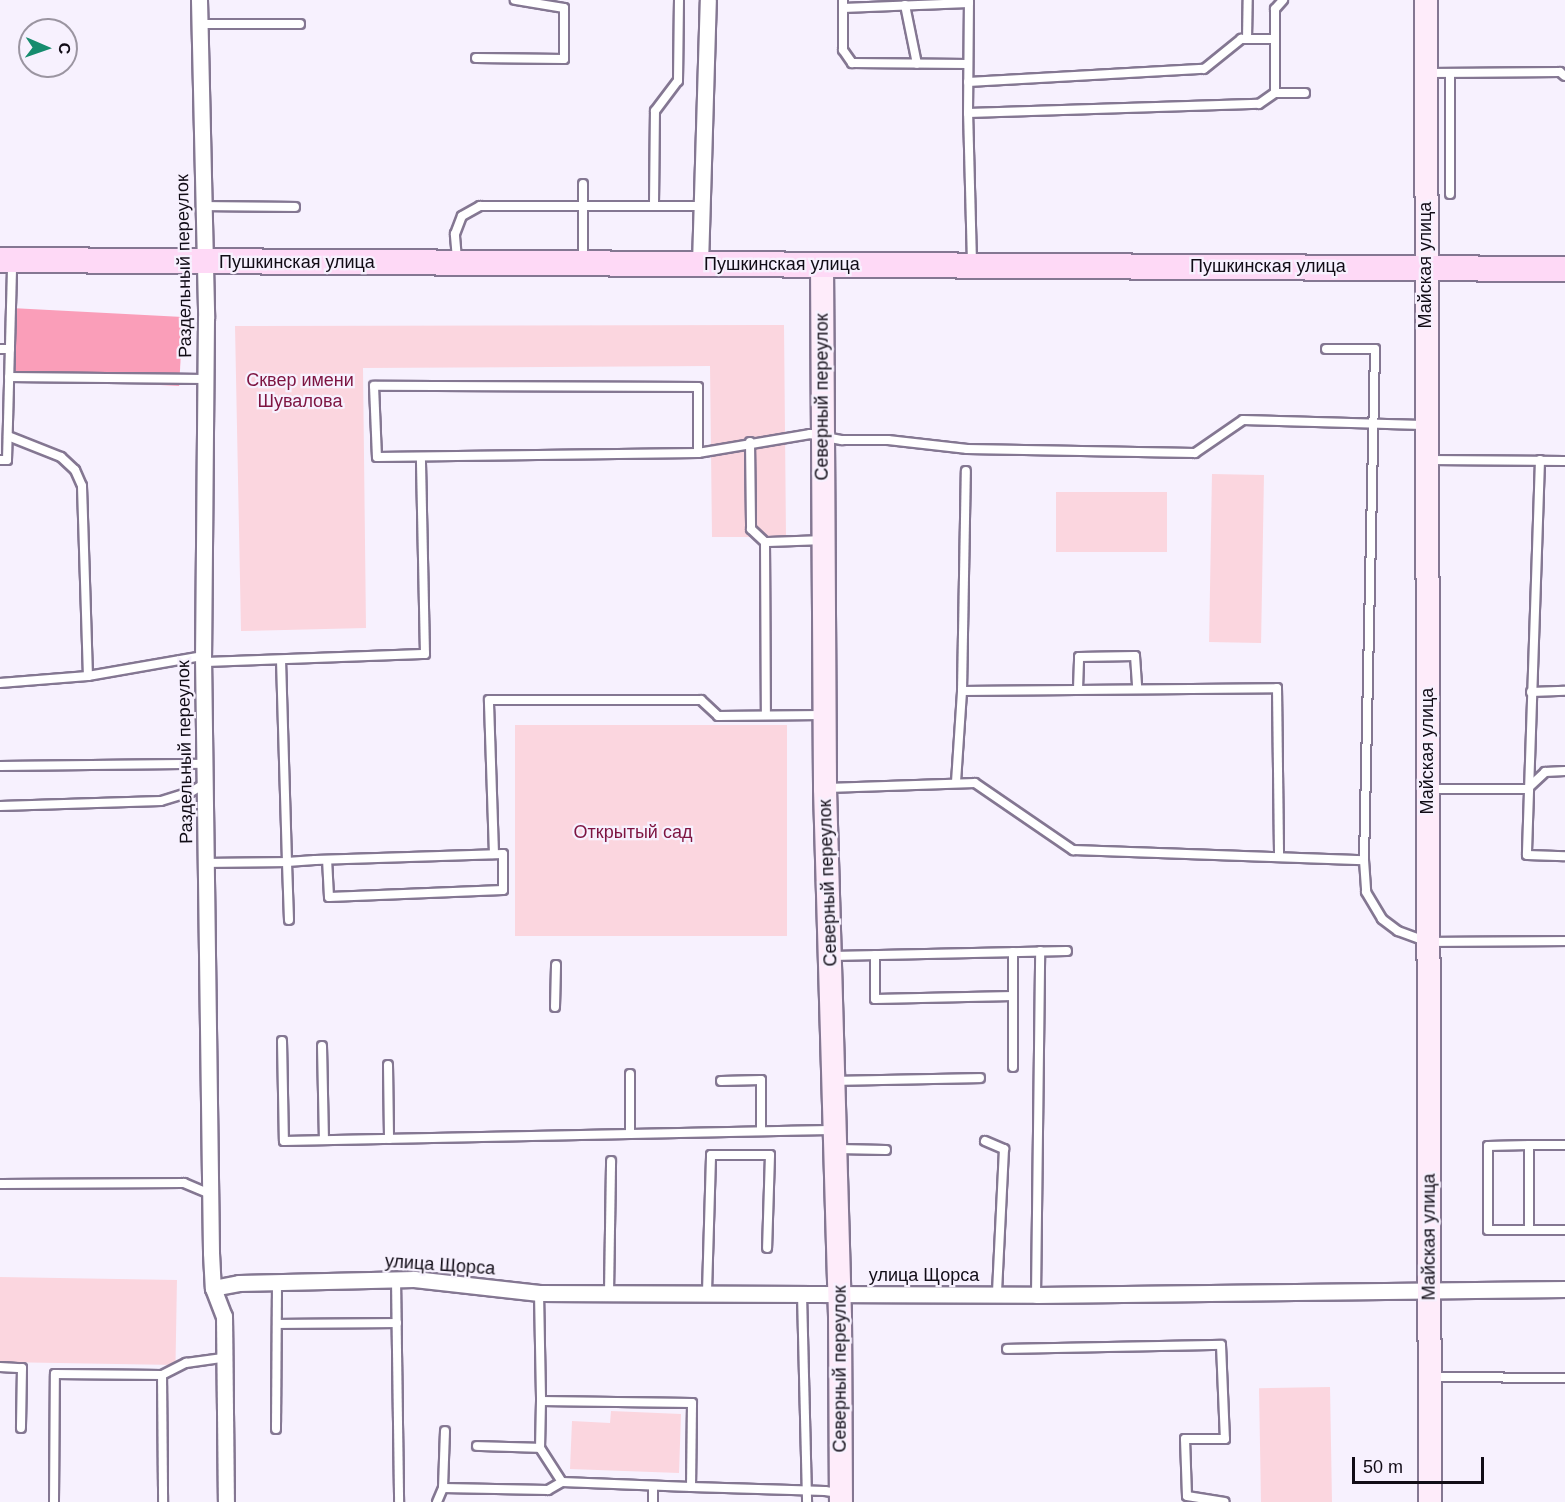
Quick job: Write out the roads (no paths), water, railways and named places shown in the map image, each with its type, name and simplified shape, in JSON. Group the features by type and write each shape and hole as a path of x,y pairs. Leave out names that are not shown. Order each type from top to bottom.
{"main road":[{"name":"Пушкинская улица","path":"6,259 204,262 1565,268"}],"street":[{"name":"Раздельный переулок","path":"199,0 204,262 203,659 210,1194 213,1288 224,1316 226,1502"},
{"path":"700,264 708,0"},
{"name":"Майская улица","path":"1426,0 1426,73 1438,139 1424,267 1430,1502"},
{"name":"Северный переулок","path":"822,264 825,789 840,1293 841,1497"},
{"name":"улица Щорса","path":"213,1288 277,1282 396,1279 539,1293 1036,1294 1565,1289"}],"lane":[{"path":"476,58 564,59 564,8 515,0"},
{"path":"654,204 655,111 678,81 679,0"},
{"path":"1246,39 1248,0"},
{"path":"1275,93 1275,9 1283,0"},
{"path":"968,64 852,63 843,50 843,4 904,5 969,1 968,82 972,265"},
{"path":"904,5 917,64"},
{"path":"200,24 300,24"},
{"path":"968,82 1204,69 1241,39 1275,39"},
{"path":"1426,73 1560,72 1565,76"},
{"path":"1450,74 1438,139 1450,194"},
{"path":"969,113 1259,104 1275,93 1305,93"},
{"path":"583,184 583,263"},
{"path":"457,263 455,234 462,216 480,206 654,204 702,206"},
{"path":"203,206 295,207"},
{"path":"0,460 7,460 8,436 10,349 6,259"},
{"path":"0,349 10,349"},
{"path":"1326,349 1375,349 1364,860 1366,892 1382,919 1398,931 1428,942 1565,941"},
{"path":"9,377 205,379"},
{"path":"698,453 698,387 374,386 377,458 698,453 750,442 810,434 967,449 1195,453 1243,420 1425,425"},
{"path":"8,436 61,457 75,470 82,486 88,676"},
{"path":"750,442 751,529 765,542 822,540"},
{"path":"0,683 88,676 203,659 281,660 425,654 421,458"},
{"path":"1425,460 1565,460"},
{"path":"1540,460 1527,789 1527,855 1565,856"},
{"path":"956,782 962,691 966,471"},
{"path":"765,542 766,713"},
{"path":"1078,689 1079,657 1135,656 1137,688"},
{"path":"281,660 289,920"},
{"path":"962,691 1277,688 1280,857"},
{"path":"1531,692 1565,692"},
{"path":"494,854 489,700 701,700 718,716 766,713 825,715"},
{"path":"0,766 205,764"},
{"path":"1427,789 1527,789 1545,772 1565,771"},
{"path":"0,806 162,801 191,792 205,783"},
{"path":"825,789 975,783 1073,850 1364,860"},
{"path":"206,863 503,854 503,890 329,897 327,861"},
{"path":"1036,1294 1040,951"},
{"path":"831,956 1067,951"},
{"path":"1013,952 1013,1067"},
{"path":"875,955 875,999 1013,996"},
{"path":"555,1007 556,965"},
{"path":"282,1041 284,1141 761,1131 836,1139 886,1150"},
{"path":"322,1046 324,1140"},
{"path":"388,1065 389,1138"},
{"path":"630,1074 630,1134"},
{"path":"834,1081 980,1078"},
{"path":"721,1081 761,1080 761,1131"},
{"path":"985,1141 1004,1149 997,1294"},
{"path":"1529,1144 1529,1230"},
{"path":"1565,1145 1488,1146 1488,1230 1565,1230"},
{"path":"707,1292 711,1155 770,1155 767,1248"},
{"path":"609,1293 611,1161"},
{"path":"0,1184 184,1183 210,1194"},
{"path":"396,1279 399,1502"},
{"path":"276,1429 277,1282"},
{"path":"802,1292 807,1502"},
{"path":"539,1293 540,1448 562,1482"},
{"path":"277,1324 397,1323"},
{"path":"1007,1349 1221,1345 1225,1439 1185,1439 1187,1496 1225,1502"},
{"path":"54,1502 55,1374 162,1375 186,1363 223,1358"},
{"path":"0,1367 22,1368 21,1428"},
{"path":"162,1375 163,1502"},
{"path":"1430,1377 1565,1378"},
{"path":"541,1401 692,1403 690,1487"},
{"path":"437,1502 443,1488 444,1431"},
{"path":"477,1446 540,1448"},
{"path":"443,1488 548,1490 562,1482 806,1491 841,1497"},
{"path":"653,1486 653,1502"}],"park label":[{"name":"Сквер имени Шувалова","path":"300,391"},
{"name":"Открытый сад","path":"633,832"}]}
